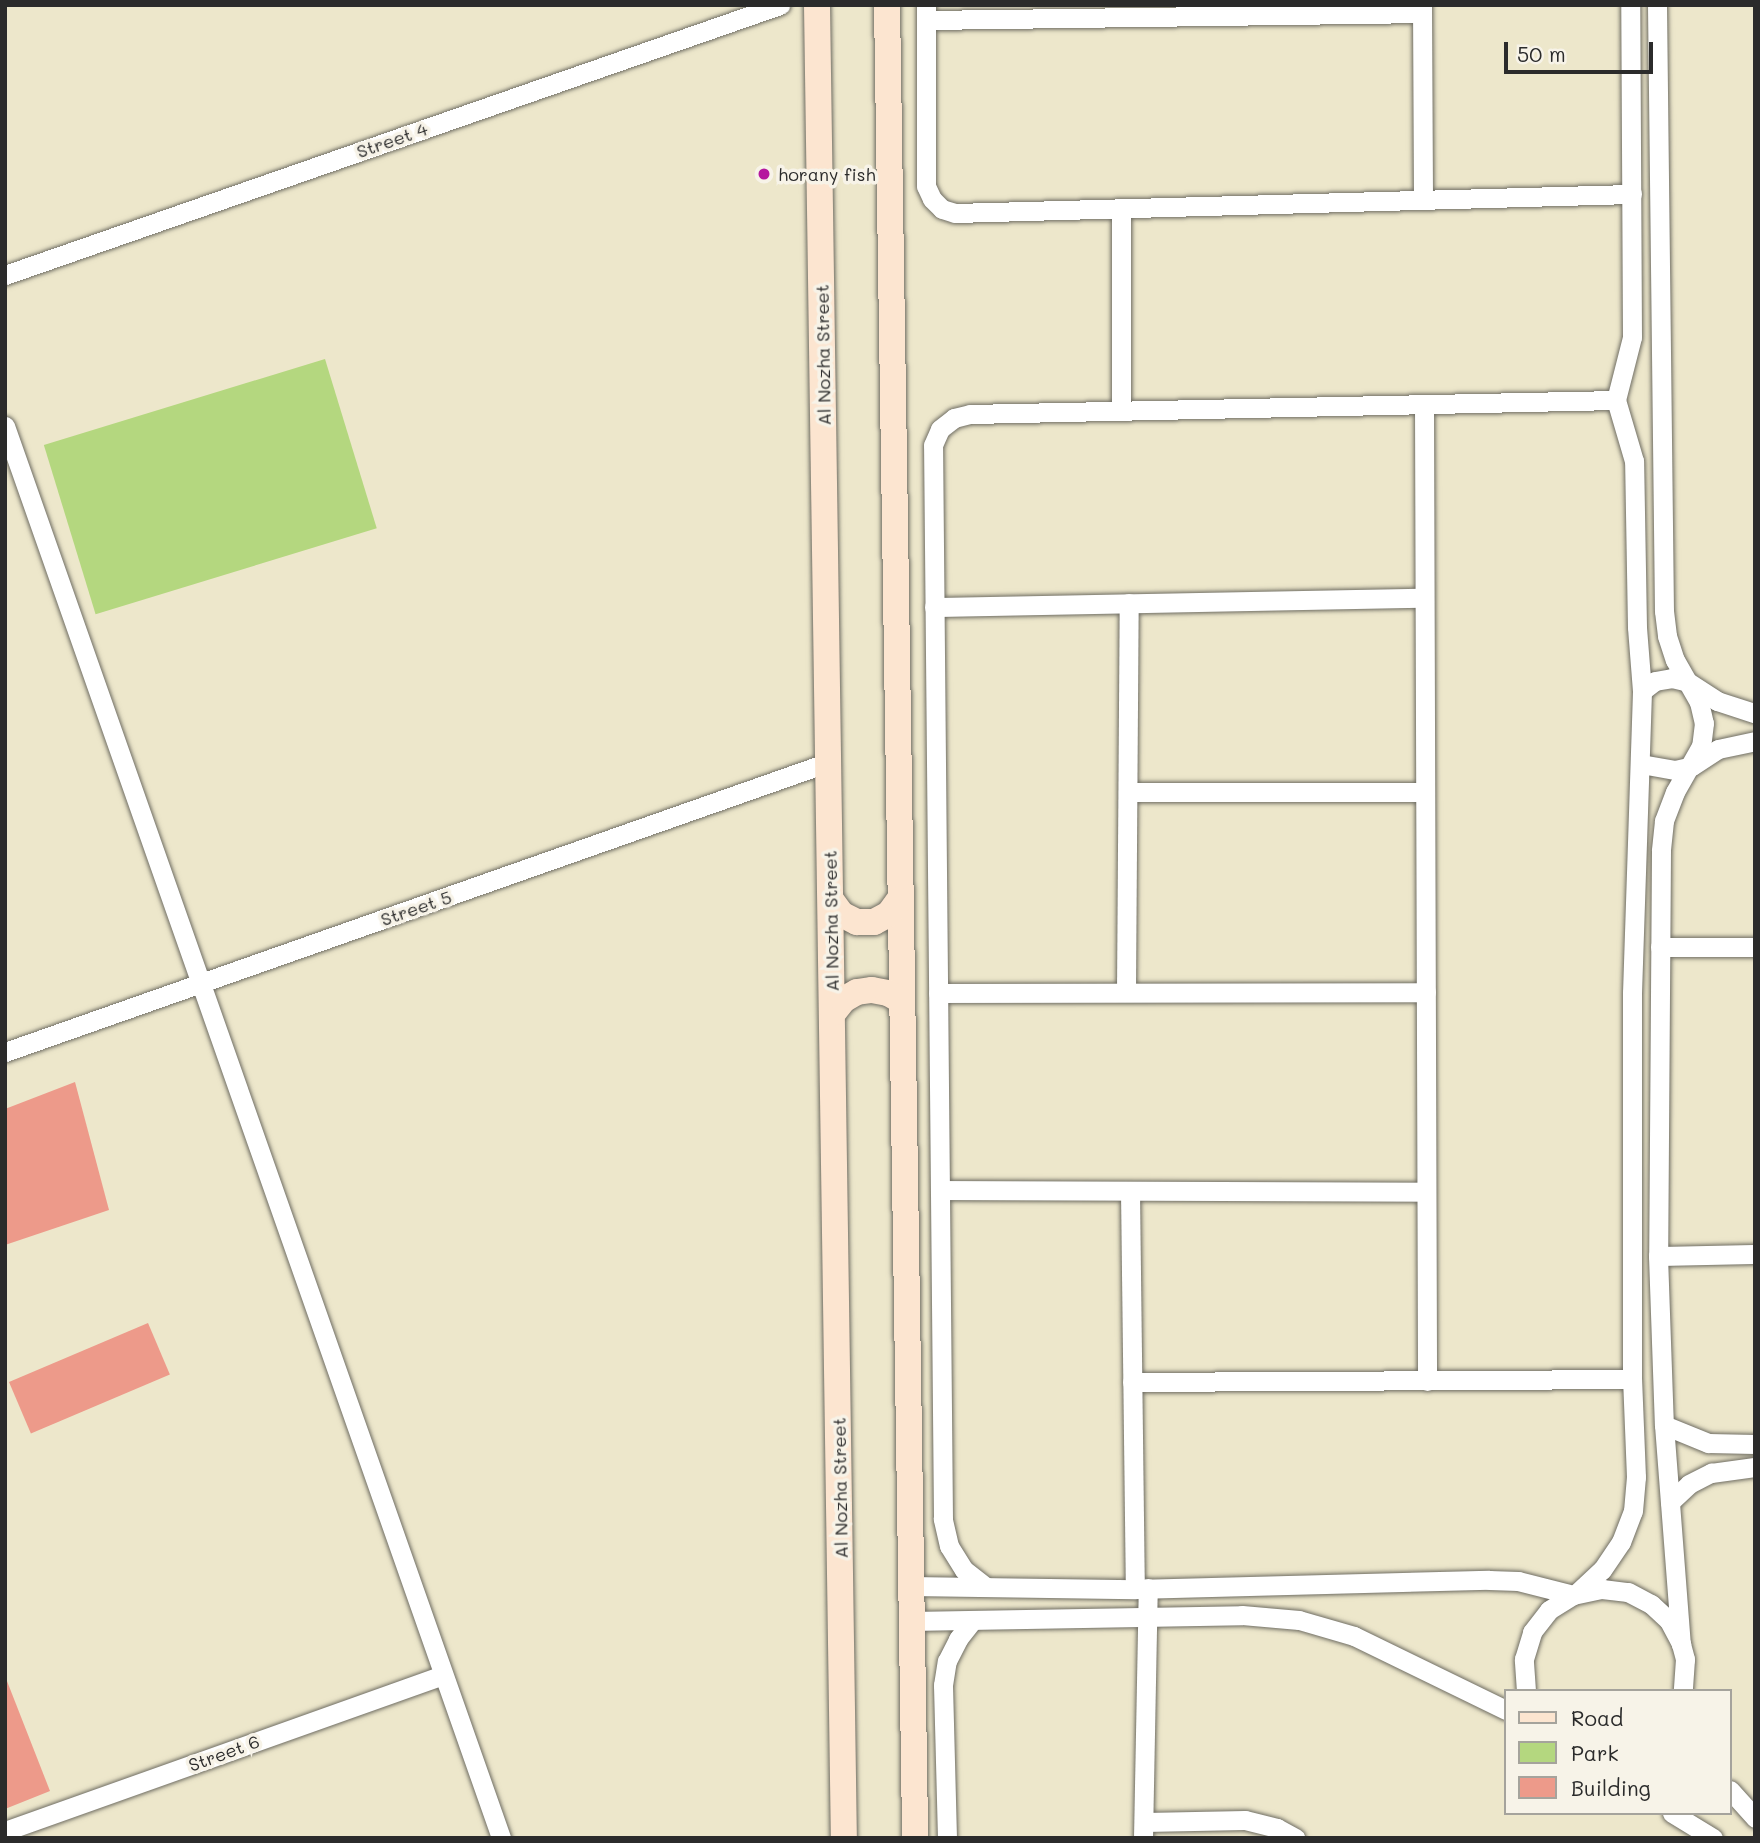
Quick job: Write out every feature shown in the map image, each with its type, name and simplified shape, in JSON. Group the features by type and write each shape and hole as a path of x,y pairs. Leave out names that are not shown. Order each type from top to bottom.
{"main road":[{"name":"Al Nozha Street","path":"817,5 827,603 826,763 833,1013 844,1838"},
{"path":"887,5 909,1586 915,1838"},
{"path":"831,900 841,914 857,922 874,922 889,914 899,900"},
{"path":"833,1013 843,1000 857,992 872,990 888,993 902,1001"}],"street":[{"name":"Street 4","path":"5,275 780,5"},
{"path":"1526,1689 1524,1659 1532,1632 1549,1610 1575,1594 1608,1561 1621,1542 1633,1511 1636,1477 1632,1379 1632,993 1642,691 1637,627 1634,461 1626,432 1618,417 1616,400 1632,337 1630,5"},
{"path":"1657,5 1664,611 1667,636 1675,660 1699,702 1704,723 1701,746 1675,792 1664,821 1660,947 1658,1256 1664,1425 1681,1644 1685,1659 1683,1689"},
{"path":"1423,200 1422,9 926,13 926,186 932,199 942,209 955,214 1632,194"},
{"path":"1121,208 1121,411"},
{"path":"1626,369 1644,364 1660,372"},
{"path":"986,1587 964,1570 949,1546 943,1519 933,445 940,429 954,418 970,414 1616,400"},
{"path":"1423,404 1427,1381"},
{"path":"5,426 203,983 501,1838"},
{"path":"1626,432 1644,433 1661,428"},
{"path":"934,607 1424,597"},
{"path":"1126,992 1129,603"},
{"path":"1642,691 1656,681 1672,678 1688,682 1717,701 1755,713"},
{"path":"1641,764 1675,769 1692,766 1718,750 1755,741"},
{"name":"Street 5","path":"5,1052 826,763"},
{"path":"1128,792 1425,792"},
{"path":"1660,947 1755,947"},
{"path":"939,993 1426,992"},
{"path":"941,1190 1426,1192"},
{"path":"1130,1191 1132,1382 1141,1589 1147,1617 1144,1830 1245,1820 1276,1828 1296,1838"},
{"path":"1658,1256 1755,1254"},
{"path":"1132,1382 1632,1379"},
{"path":"1664,1425 1685,1436 1708,1443 1755,1444"},
{"path":"1670,1502 1689,1484 1711,1472 1755,1467"},
{"path":"909,1586 1141,1589 1489,1580 1527,1583 1575,1594 1602,1588 1628,1592 1651,1604 1669,1621 1681,1644"},
{"path":"910,1621 1242,1615 1299,1620 1354,1636 1504,1709"},
{"path":"947,1838 943,1685 947,1661 958,1639 973,1620"},
{"name":"Street 6","path":"5,1832 443,1675"},
{"path":"1732,1792 1755,1818"},
{"path":"1675,1815 1713,1838"}],"green space":[{"path":"325,359 377,528 96,614 44,445"}],"building":[{"path":"75,1082 109,1210 5,1245 5,1109"},
{"path":"148,1323 170,1375 31,1434 9,1382"},
{"path":"5,1676 50,1791 5,1809"}],"place":[{"name":"horany fish","path":"764,174"}]}
